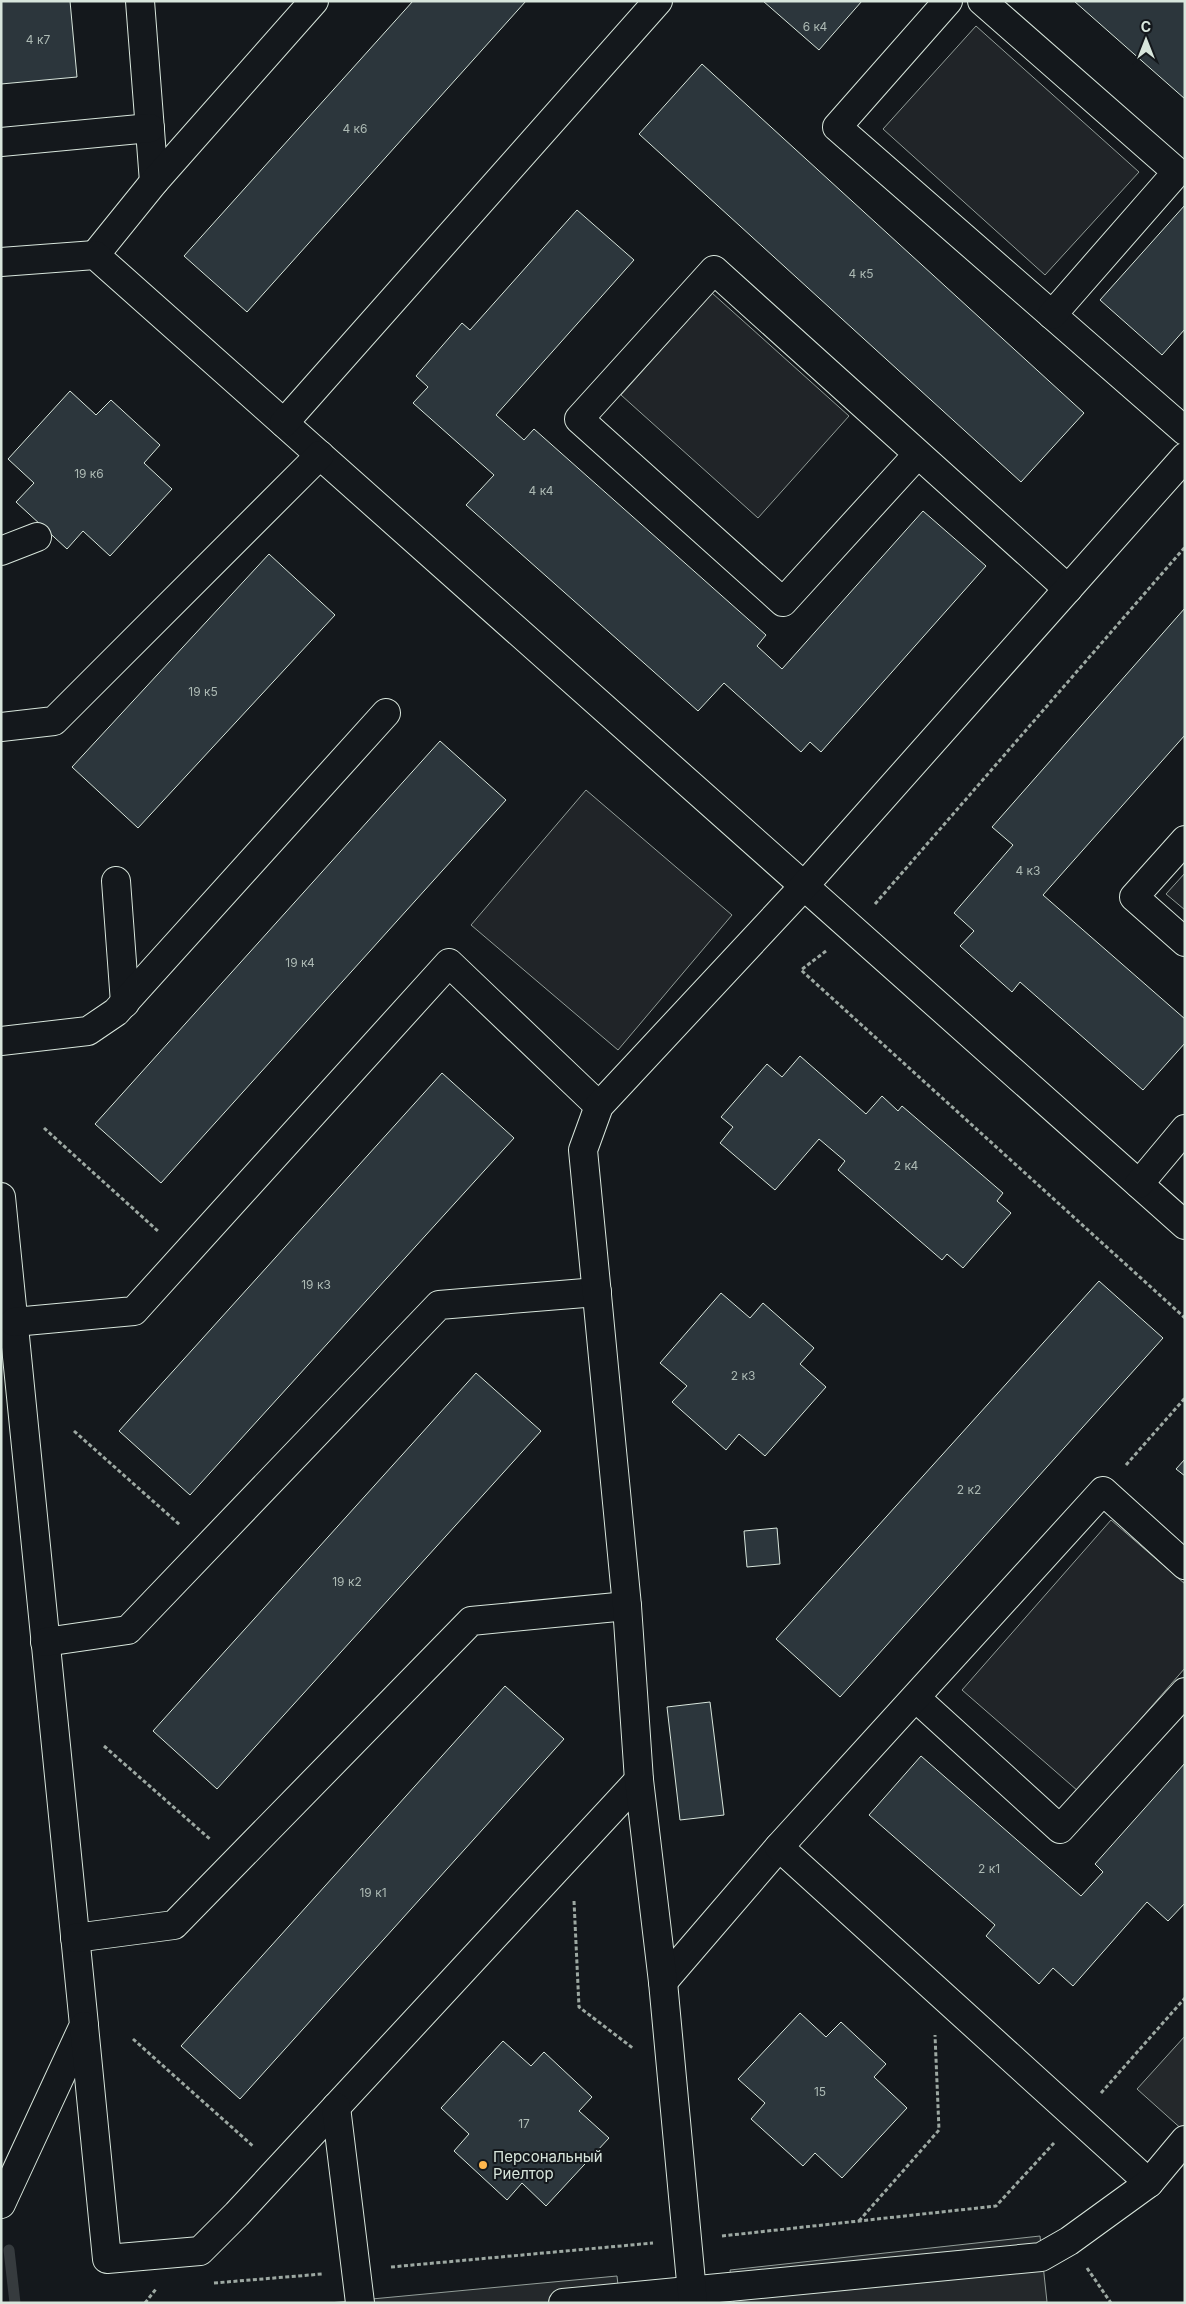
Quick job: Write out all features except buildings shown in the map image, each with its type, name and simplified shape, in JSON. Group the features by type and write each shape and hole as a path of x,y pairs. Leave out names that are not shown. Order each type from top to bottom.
{"street":[{"path":"140,1 154,182"},
{"path":"95,255 154,182 314,1"},
{"path":"284,423 658,1"},
{"path":"948,1 837,127 1185,431"},
{"path":"982,1 1177,172 1052,315"},
{"path":"1,142 150,128"},
{"path":"1,262 95,255 1185,1225"},
{"path":"918,454 784,602 579,420 714,270 1068,588"},
{"path":"1,727 54,721 320,455"},
{"path":"692,2296 663,1982 639,1780 627,1606 583,1150 599,1106 804,886 1185,457"},
{"path":"1,550 38,537"},
{"path":"1,1041 88,1031 116,1012 386,713"},
{"path":"1185,840 1134,897 1185,942"},
{"path":"116,881 126,1003"},
{"path":"14,1322 134,1311 449,963 599,1106"},
{"path":"1139,1184 1185,1129"},
{"path":"1,1197 107,2259 200,2251 639,1780"},
{"path":"45,1642 128,1630 439,1305 596,1292"},
{"path":"663,1982 780,1847 1103,1492 1185,1566"},
{"path":"75,1938 174,1925 472,1620 627,1606"},
{"path":"916,1698 1060,1829 1185,1692"},
{"path":"780,1847 1149,2183"},
{"path":"1,2204 84,2025"},
{"path":"336,2107 360,2303"},
{"path":"563,2303 692,2296 1042,2258 1069,2241 1149,2183 1185,2140"}],"path":[{"path":"1185,547 853,929 801,970 1185,1318"},
{"path":"44,1128 185,1255"},
{"path":"1103,1492 1185,1398"},
{"path":"74,1431 206,1548"},
{"path":"104,1746 236,1862"},
{"path":"572,1852 579,2007 636,2050"},
{"path":"205,2284 686,2240 996,2206 1078,2118 1185,1998"},
{"path":"858,2221 939,2130 935,2034"},
{"path":"133,2039 278,2169"},
{"path":"653,2233 653,2243"},
{"path":"1069,2241 1111,2303"},
{"path":"144,2303 156,2288"}],"shaded area":[{"path":"976,26 1139,172 1045,275 883,129"},
{"path":"712,293 849,416 758,518 621,395"},
{"path":"586,790 732,915 618,1050 471,925"},
{"path":"1185,873 1185,910 1166,894"},
{"path":"1111,1520 1185,1584 1185,1668 1078,1791 962,1690"},
{"path":"1185,2036 1185,2132 1137,2089"},
{"path":"1040,2236 1047,2302 734,2303 730,2270"},
{"path":"617,2276 620,2303 329,2303"}],"waterway":[{"path":"9,2250 15,2303"}],"place":[{"name":"Персональный Риелтор","path":"483,2165"}]}
